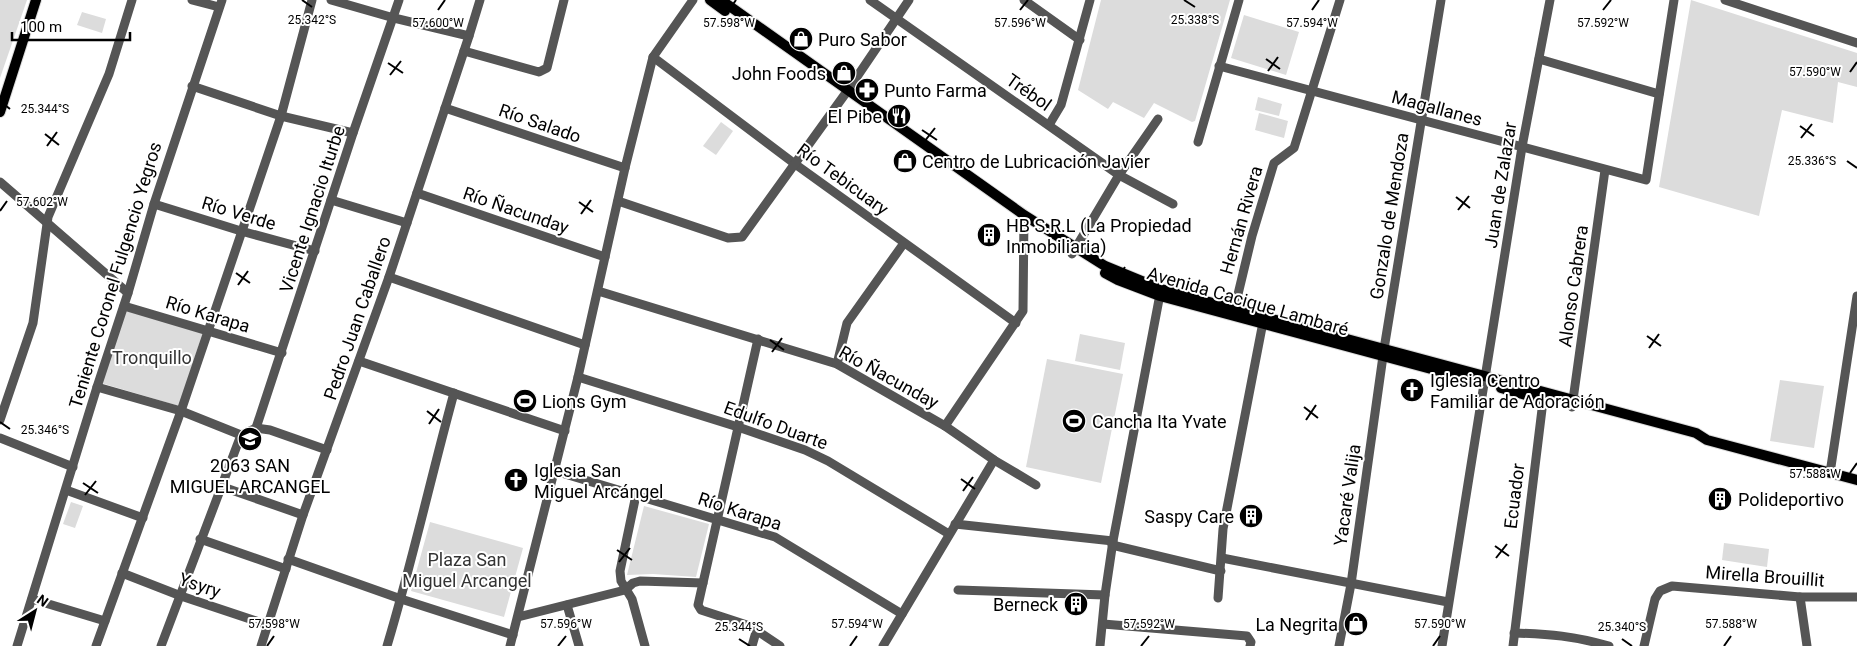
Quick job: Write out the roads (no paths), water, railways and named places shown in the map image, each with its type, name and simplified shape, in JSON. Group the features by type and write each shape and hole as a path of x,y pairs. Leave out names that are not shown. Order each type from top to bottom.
{"main road":[{"path":"0,112 36,0"},
{"name":"Avenida Cacique Lambaré","path":"710,0 846,93"},
{"name":"Avenida Cacique Lambaré","path":"721,0 846,93 1019,216 1073,251 1160,292 1572,404 1695,440 1702,439 1857,480"}],"street":[{"path":"0,420 33,323 49,215 109,74 132,0"},
{"path":"192,0 220,4"},
{"path":"96,646 181,411 281,116 312,0"},
{"path":"331,0 394,18 470,36"},
{"name":"Vicente Ignacio Iturbe","path":"256,428 399,0"},
{"name":"Pedro Juan Caballero","path":"261,646 303,515 389,277 470,36 480,0"},
{"path":"464,51 539,72 547,68 564,0"},
{"path":"510,646 565,431 653,57 693,0"},
{"name":"Trébol","path":"870,0 1120,175 1172,204"},
{"path":"618,201 728,238 742,237 846,93 909,0"},
{"path":"1024,0 1080,40"},
{"path":"1049,125 1061,105 1090,0"},
{"path":"1198,142 1240,0"},
{"name":"Hernán Rivera","path":"1234,312 1252,236 1274,164 1294,148 1340,0"},
{"name":"Gonzalo de Mendoza","path":"1383,352 1441,0"},
{"name":"Juan de Zalazar","path":"1442,646 1522,147 1550,0"},
{"path":"1540,59 1659,94 1674,0"},
{"path":"1725,0 1857,43"},
{"name":"Teniente Coronel Fulgencio Yegros","path":"18,646 154,204 220,4"},
{"name":"Río Tebicuary","path":"653,57 795,164 1016,323"},
{"name":"Magallanes","path":"1219,66 1646,180 1659,94"},
{"path":"192,86 281,116 353,133"},
{"name":"Río Salado","path":"445,108 626,168"},
{"path":"1073,251 1120,175 1158,119"},
{"name":"Alonso Cabrera","path":"1572,404 1605,170"},
{"path":"0,182 128,293"},
{"name":"Río Ñacunday","path":"417,193 605,257"},
{"path":"331,200 407,223"},
{"name":"Río Verde","path":"154,204 241,232 314,251"},
{"path":"945,426 1023,311 1019,216"},
{"path":"837,364 847,323 904,243"},
{"path":"389,277 585,345"},
{"name":"Río Ñacunday","path":"598,291 837,364 945,426 994,460 1036,485"},
{"path":"1100,646 1113,543 1160,292"},
{"path":"1830,473 1857,296"},
{"name":"Río Karapa","path":"124,306 282,353"},
{"path":"1218,598 1223,528 1263,320"},
{"path":"758,339 699,608 740,622 780,646"},
{"name":"Yacaré Valija","path":"1339,646 1351,584 1383,352"},
{"path":"359,361 565,431"},
{"name":"Edulfo Duarte","path":"578,377 805,450 828,461 949,534"},
{"path":"97,387 181,411 241,435"},
{"path":"387,646 401,599 454,393"},
{"name":"Ecuador","path":"1514,646 1543,396"},
{"path":"164,645 200,540 241,435 256,428 270,430 327,450"},
{"path":"0,438 72,467"},
{"path":"883,646 954,524 994,460"},
{"name":"Río Karapa","path":"555,471 775,537 902,614"},
{"path":"220,486 303,515"},
{"path":"66,490 142,518"},
{"path":"636,496 620,571 621,581 632,599 644,646"},
{"path":"954,524 1113,543 1221,571"},
{"path":"200,540 287,564 513,635"},
{"path":"1222,558 1448,602"},
{"name":"Ysyry","path":"122,573 181,596 268,625"},
{"path":"518,617 626,590 633,583 640,581 703,583"},
{"name":"Mirella Brouillit","path":"1644,646 1655,599 1660,591 1672,586 1800,597 1857,597"},
{"path":"958,590 1105,595"},
{"path":"1800,597 1807,646"},
{"path":"32,599 105,621"},
{"path":"567,605 579,646"},
{"path":"1103,624 1247,636 1251,642 1250,646"},
{"path":"752,646 756,632"},
{"path":"1514,633 1563,635 1609,646"}],"place":[{"name":"Puro Sabor","path":"801,39"},
{"name":"John Foods","path":"844,73"},
{"name":"Punto Farma","path":"867,90"},
{"name":"El Pibe","path":"899,116"},
{"name":"Centro de Lubricación Javier","path":"905,161"},
{"name":"HB S.R.L (La Propiedad Inmobiliaria)","path":"989,235"},
{"name":"Iglesia Centro Familiar de Adoración","path":"1412,390"},
{"name":"Lions Gym","path":"525,401"},
{"name":"Cancha Ita Yvate","path":"1074,421"},
{"name":"2063 SAN MIGUEL ARCANGEL","path":"250,439"},
{"name":"Iglesia San Miguel Arcángel","path":"516,480"},
{"name":"Polideportivo","path":"1720,499"},
{"name":"Saspy Care","path":"1251,516"},
{"name":"Berneck","path":"1076,604"},
{"name":"La Negrita","path":"1356,624"}],"park label":[{"name":"Tronquillo","path":"152,357"},
{"name":"Plaza San Miguel Arcangel","path":"467,569"}]}
